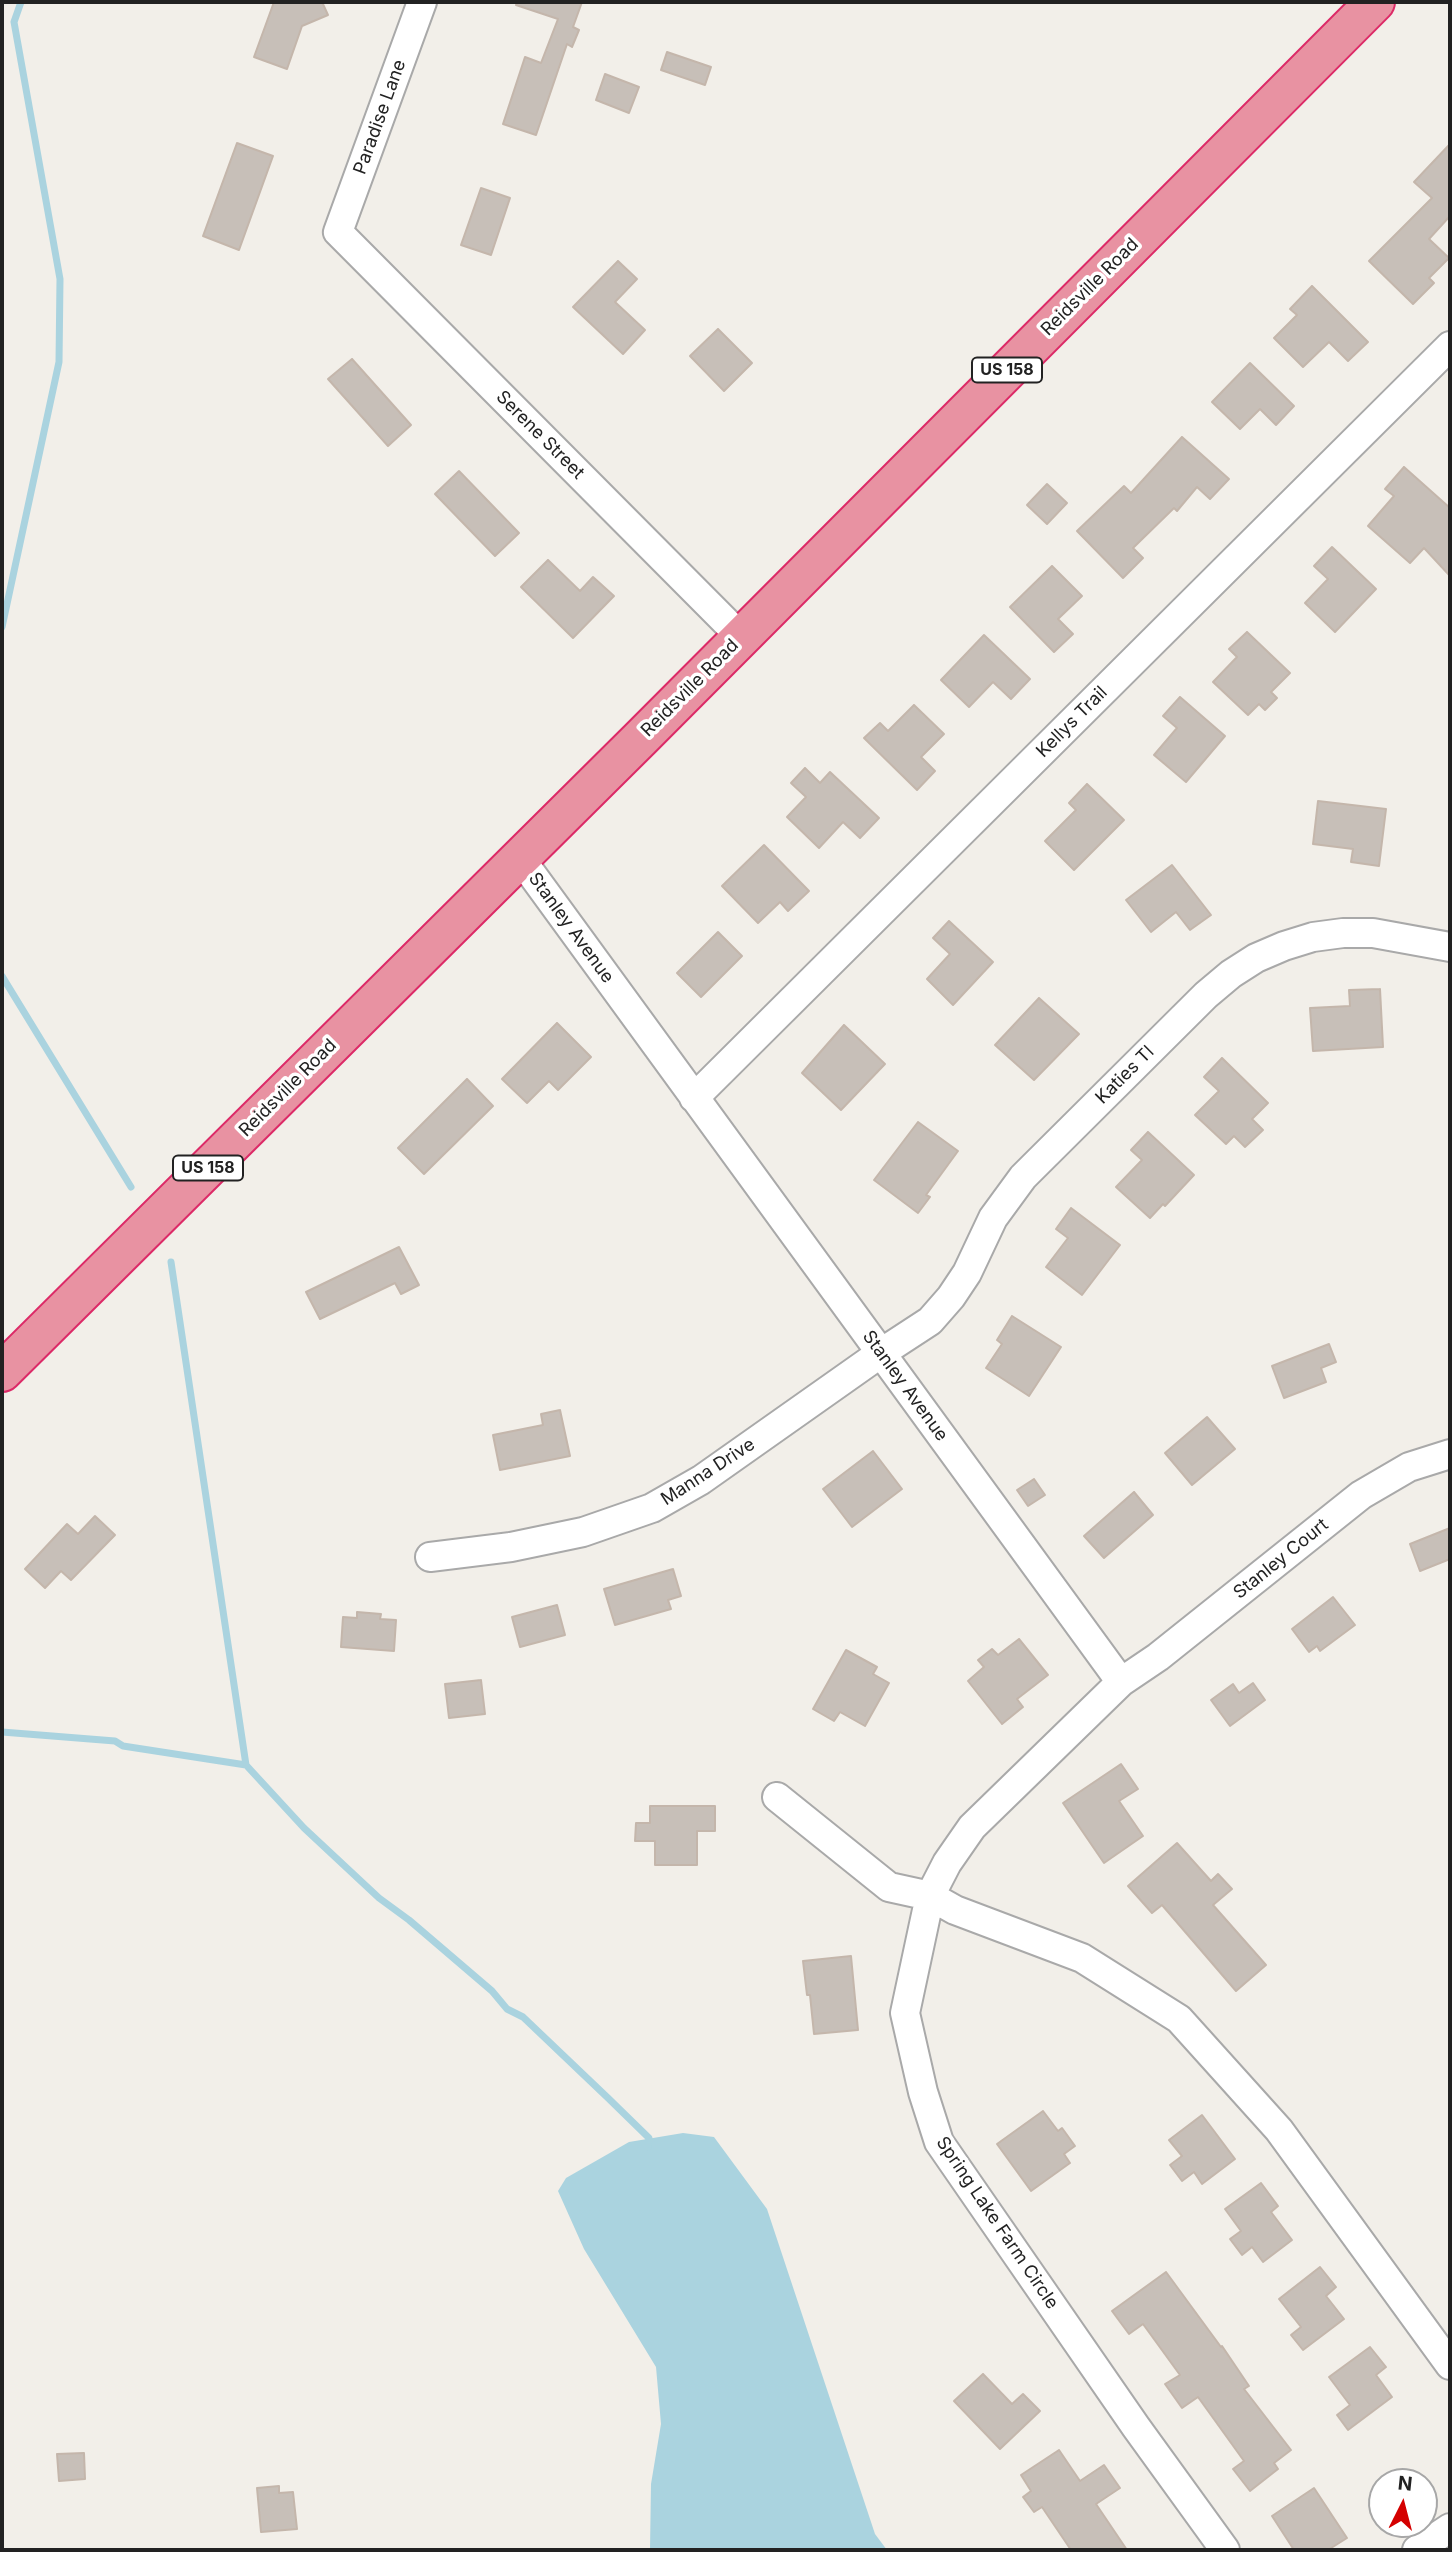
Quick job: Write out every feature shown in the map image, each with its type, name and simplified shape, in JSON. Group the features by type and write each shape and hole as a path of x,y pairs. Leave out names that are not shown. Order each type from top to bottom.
{"highway":[{"name":"Reidsville Road","path":"2,1372 1375,2"}],"street":[{"name":"Paradise Lane","path":"338,232 422,2"},
{"name":"Serene Street","path":"338,232 741,637"},
{"name":"Kellys Trail","path":"694,1098 1450,346"},
{"name":"Stanley Avenue","path":"520,858 1121,1682"},
{"name":"Katies Tl","path":"881,1353 930,1321 951,1297 967,1273 993,1218 1023,1177 1206,995 1231,974 1256,958 1284,946 1313,937 1343,933 1373,933 1450,947"},
{"name":"Manna Drive","path":"430,1557 511,1548 583,1532 652,1508 701,1480 881,1353"},
{"name":"Stanley Court","path":"1121,1682 1158,1657 1361,1495 1409,1467 1450,1454"},
{"path":"930,1896 947,1863 972,1827 1121,1682"},
{"path":"777,1797 889,1887 930,1896 955,1910 1082,1958 1179,2019 1279,2130 1450,2365"},
{"name":"Spring Lake Farm Circle","path":"930,1896 905,2013 923,2092 939,2142 1112,2393 1225,2550"},
{"path":"1417,2550 1450,2528"}],"water":[{"path":"683,2133 714,2137 767,2209 875,2534 887,2550 650,2550 651,2484 661,2424 656,2367 584,2249 558,2191 566,2178 629,2142"}],"building":[{"path":"274,2 322,2 328,15 302,26 287,69 254,57"},
{"path":"517,2 582,2 573,27 579,30 572,47 567,44 536,135 503,124 525,57 541,63 558,19 516,5"},
{"path":"667,52 711,67 705,85 661,70"},
{"path":"605,74 639,87 629,113 596,100"},
{"path":"237,143 273,156 239,250 203,236"},
{"path":"1450,144 1450,216 1429,239 1449,258 1429,278 1434,283 1413,304 1369,261 1432,198 1414,182"},
{"path":"481,188 510,198 491,255 461,245"},
{"path":"618,261 637,279 615,302 645,330 623,354 573,307"},
{"path":"1312,286 1368,342 1348,361 1329,342 1303,367 1274,338 1297,315 1290,309"},
{"path":"718,329 752,363 724,391 690,356"},
{"path":"352,359 411,425 388,446 328,379"},
{"path":"1250,363 1294,406 1276,425 1260,409 1240,429 1212,402"},
{"path":"1182,437 1229,479 1210,499 1197,487 1177,511 1174,508 1133,548 1143,558 1123,578 1077,531 1124,486 1131,493"},
{"path":"1404,467 1450,508 1450,576 1424,548 1410,563 1368,526 1394,496 1385,489"},
{"path":"459,471 519,533 495,556 435,494"},
{"path":"1047,484 1067,503 1047,524 1027,505"},
{"path":"1332,547 1376,589 1335,632 1305,603 1328,579 1314,566"},
{"path":"548,560 580,591 593,577 614,596 573,638 521,587"},
{"path":"1052,566 1082,596 1058,619 1073,634 1054,652 1010,607"},
{"path":"1247,632 1290,673 1271,692 1277,698 1265,710 1259,704 1248,715 1213,682 1237,657 1229,649"},
{"path":"984,635 1030,679 1011,699 993,682 969,707 941,680"},
{"path":"1180,697 1225,736 1186,782 1154,755 1177,728 1163,716"},
{"path":"914,705 944,734 921,757 935,771 917,790 864,738 880,723 888,731"},
{"path":"805,768 820,783 830,772 879,818 860,838 843,822 819,848 787,817 806,797 791,783"},
{"path":"1087,784 1124,820 1074,870 1045,841 1076,810 1069,803"},
{"path":"1318,801 1386,809 1379,866 1351,862 1353,849 1313,844"},
{"path":"764,845 809,891 788,911 780,902 758,923 722,886"},
{"path":"1172,865 1211,915 1190,930 1176,912 1151,932 1126,900"},
{"path":"949,921 993,962 953,1005 927,979 950,954 933,938"},
{"path":"718,932 742,956 701,997 677,973"},
{"path":"1380,989 1383,1047 1313,1051 1310,1008 1350,1006 1349,990"},
{"path":"1039,998 1079,1034 1034,1080 995,1045"},
{"path":"557,1023 591,1057 558,1090 549,1081 527,1103 502,1079"},
{"path":"844,1025 885,1064 841,1110 802,1073"},
{"path":"1222,1058 1268,1103 1252,1119 1263,1130 1245,1147 1234,1136 1226,1144 1195,1115 1219,1091 1204,1077"},
{"path":"467,1079 493,1106 424,1174 398,1148"},
{"path":"918,1122 958,1151 926,1195 930,1197 918,1213 874,1180"},
{"path":"1148,1132 1194,1175 1150,1218 1116,1187 1142,1160 1131,1150"},
{"path":"1071,1208 1120,1245 1082,1295 1046,1267 1068,1238 1056,1229"},
{"path":"399,1247 419,1285 401,1294 395,1283 320,1319 306,1292"},
{"path":"1012,1316 1061,1347 1029,1396 986,1368 1002,1344 997,1340"},
{"path":"1329,1344 1336,1362 1321,1368 1326,1382 1284,1398 1272,1366"},
{"path":"560,1410 570,1456 500,1470 493,1435 543,1425 541,1414"},
{"path":"1207,1417 1235,1449 1192,1485 1165,1453"},
{"path":"873,1451 902,1489 852,1527 823,1489"},
{"path":"1034,1479 1045,1495 1028,1506 1017,1490"},
{"path":"1134,1492 1153,1515 1104,1558 1084,1536"},
{"path":"95,1516 115,1535 71,1580 61,1571 45,1588 25,1569 67,1524 78,1534"},
{"path":"1450,1528 1450,1559 1420,1571 1410,1544"},
{"path":"673,1569 681,1596 668,1600 671,1609 615,1625 604,1589"},
{"path":"1333,1597 1355,1625 1320,1651 1317,1646 1309,1652 1292,1629"},
{"path":"557,1605 565,1635 520,1647 512,1617"},
{"path":"357,1612 381,1614 380,1619 396,1620 394,1651 341,1647 343,1617 357,1618"},
{"path":"1019,1639 1048,1675 1017,1699 1023,1707 1002,1724 968,1681 984,1667 978,1660 992,1649 998,1655"},
{"path":"846,1650 877,1667 873,1674 889,1683 865,1726 840,1712 834,1721 813,1709"},
{"path":"481,1680 485,1714 449,1718 445,1684"},
{"path":"1253,1683 1265,1700 1230,1726 1211,1700 1233,1684 1239,1693"},
{"path":"1121,1764 1138,1789 1119,1801 1143,1836 1104,1863 1063,1803"},
{"path":"650,1806 715,1806 715,1831 697,1831 697,1865 655,1865 655,1841 635,1841 636,1823 650,1823"},
{"path":"1177,1843 1211,1881 1218,1874 1232,1889 1213,1905 1266,1965 1236,1991 1162,1905 1152,1913 1128,1886"},
{"path":"851,1956 858,2030 814,2034 803,1961"},
{"path":"1043,2111 1058,2131 1062,2128 1075,2146 1064,2154 1070,2163 1031,2191 997,2144"},
{"path":"1202,2115 1235,2159 1202,2184 1194,2172 1182,2181 1170,2165 1182,2156 1169,2140"},
{"path":"1261,2183 1278,2206 1271,2212 1292,2240 1263,2262 1252,2247 1242,2255 1230,2239 1241,2231 1225,2209"},
{"path":"1320,2267 1336,2287 1326,2296 1344,2319 1303,2350 1291,2335 1301,2327 1279,2299"},
{"path":"1166,2272 1249,2386 1244,2389 1291,2450 1274,2463 1278,2469 1250,2491 1233,2469 1244,2461 1198,2397 1182,2408 1165,2384 1180,2375 1143,2324 1129,2334 1112,2311"},
{"path":"1370,2347 1386,2367 1376,2375 1392,2397 1348,2430 1337,2415 1350,2405 1329,2377"},
{"path":"983,2374 1012,2404 1023,2394 1040,2411 1000,2449 954,2401"},
{"path":"1059,2450 1080,2481 1104,2465 1120,2488 1096,2504 1127,2550 1071,2550 1042,2507 1034,2512 1023,2497 1031,2491 1021,2475"},
{"path":"84,2453 85,2479 59,2481 57,2454"},
{"path":"279,2486 279,2493 293,2492 297,2529 261,2532 257,2488"},
{"path":"1314,2488 1347,2538 1328,2550 1294,2550 1272,2516"}],"waterway":[{"path":"2,627 59,362 60,279 14,22 21,2"},
{"path":"2,976 131,1187"},
{"path":"171,1262 246,1765 304,1828 379,1898 492,1991 507,2009 523,2017 649,2138 648,2147"},
{"path":"2,1732 115,1741 123,1746 246,1765"}]}
